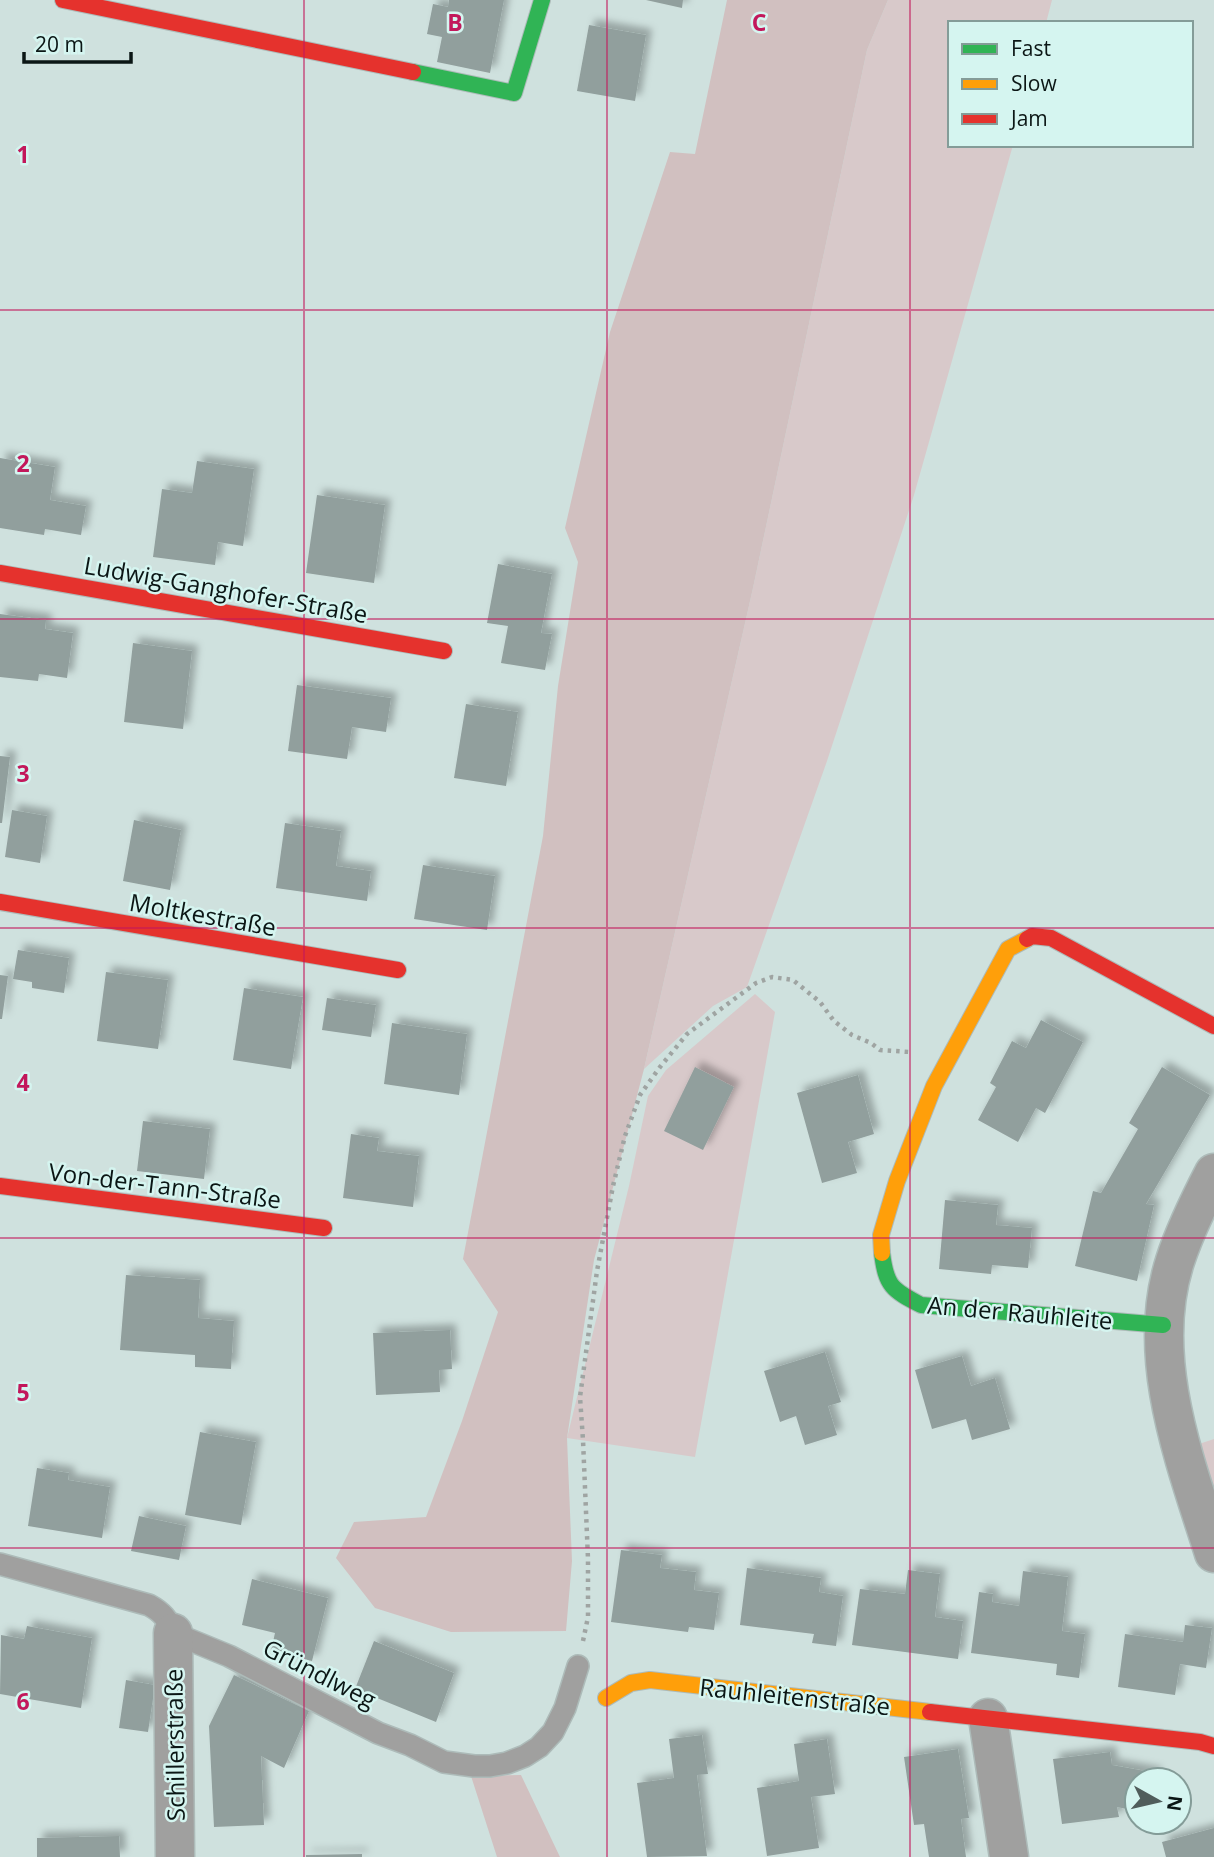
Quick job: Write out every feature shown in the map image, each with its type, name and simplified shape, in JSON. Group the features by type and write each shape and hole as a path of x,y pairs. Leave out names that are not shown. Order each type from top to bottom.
{"street":[{"path":"63,0 142,8 514,93 542,0"},
{"name":"Ludwig-Ganghofer-Straße","path":"0,573 444,651"},
{"name":"Moltkestraße","path":"0,902 398,970"},
{"name":"An der Rauhleite","path":"1163,1325 921,1305 898,1293 887,1280 881,1256 881,1235 897,1181 946,1063 1009,949 1032,936 1051,938 1214,1026"},
{"path":"1214,1173 1191,1218 1174,1262 1163,1325 1167,1381 1179,1436 1214,1553"},
{"name":"Von-der-Tann-Straße","path":"0,1186 324,1228"},
{"name":"Schillerstraße","path":"173,1633 175,1857"},
{"name":"Rauhleitenstraße","path":"606,1698 631,1683 649,1680 1200,1742 1214,1746"},
{"path":"988,1718 1009,1857"}],"lane":[{"name":"Gründlweg","path":"0,1564 149,1605 169,1621 173,1633 229,1656 378,1733 444,1762 490,1766 525,1756 539,1746 553,1732 565,1709 578,1666"}],"path":[{"path":"578,1666 588,1617 580,1397 597,1271 613,1186 625,1136 640,1095 687,1034 756,983 772,977 793,980 820,1002 834,1021 852,1035 880,1050 909,1052 946,1063"}],"shaded area":[{"path":"727,0 888,0 867,50 753,588 644,1069 594,1260 567,1438 572,1561 566,1631 451,1632 375,1608 336,1558 354,1522 426,1517 462,1421 498,1312 463,1259 543,836 558,686 578,562 565,528 610,332 670,152 695,154"},
{"path":"888,0 1052,0 1047,21 948,21 948,147 1012,147 914,495 827,761 747,987 713,1006 644,1069 753,588 867,50"},
{"path":"755,994 775,1012 695,1457 567,1438 629,1186 648,1096 666,1070"},
{"path":"1214,1439 1214,1517 1196,1445"},
{"path":"521,1775 560,1857 497,1857 471,1776"}],"building":[{"path":"449,0 504,0 490,73 437,62 442,37 427,34 433,4 448,7"},
{"path":"646,0 683,0 682,8"},
{"path":"589,25 646,35 635,101 577,91"},
{"path":"0,458 55,467 50,500 86,506 81,535 45,529 44,535 0,528"},
{"path":"197,461 254,469 243,546 218,542 215,565 153,557 162,489 192,493"},
{"path":"317,495 385,505 374,583 306,573"},
{"path":"498,564 552,574 541,633 552,634 545,670 501,663 508,626 487,623"},
{"path":"0,614 46,620 45,629 73,633 67,678 39,674 38,681 0,677"},
{"path":"133,643 192,651 183,729 124,722"},
{"path":"297,685 391,698 386,732 352,727 347,759 288,751"},
{"path":"466,704 518,712 506,786 454,778"},
{"path":"0,756 10,757 2,823 0,823"},
{"path":"12,810 47,816 40,863 5,857"},
{"path":"134,820 181,830 170,890 123,881"},
{"path":"285,823 341,831 336,866 371,871 367,901 276,888"},
{"path":"423,865 495,876 487,930 414,919"},
{"path":"18,950 69,958 64,993 32,988 32,982 13,979"},
{"path":"106,972 168,980 158,1049 97,1041"},
{"path":"0,975 8,976 2,1019 0,1019"},
{"path":"244,988 303,997 291,1069 233,1060"},
{"path":"327,998 376,1005 371,1037 322,1030"},
{"path":"1041,1020 1083,1042 1045,1113 1036,1108 1018,1142 978,1120 996,1087 990,1083 1012,1041 1026,1048"},
{"path":"392,1023 467,1034 459,1095 384,1084"},
{"path":"695,1067 734,1087 703,1150 664,1131"},
{"path":"1162,1067 1210,1095 1146,1204 1154,1205 1137,1281 1075,1266 1093,1191 1101,1193 1138,1129 1129,1123"},
{"path":"858,1075 874,1134 848,1142 857,1173 822,1183 797,1093"},
{"path":"143,1121 210,1129 204,1179 137,1171"},
{"path":"351,1134 379,1138 377,1151 419,1156 413,1207 343,1198"},
{"path":"945,1200 998,1205 996,1225 1032,1228 1028,1268 992,1265 991,1274 939,1269"},
{"path":"126,1275 200,1280 198,1318 234,1321 231,1369 195,1367 195,1355 120,1350"},
{"path":"450,1330 452,1369 439,1370 440,1392 376,1395 373,1333"},
{"path":"825,1352 841,1402 828,1406 837,1435 805,1445 796,1416 780,1422 764,1371"},
{"path":"962,1356 971,1386 995,1378 1010,1429 972,1440 966,1419 932,1429 915,1370"},
{"path":"200,1432 256,1442 241,1525 185,1515"},
{"path":"37,1468 69,1473 68,1480 110,1487 102,1538 28,1526"},
{"path":"139,1516 186,1526 179,1560 131,1551"},
{"path":"621,1550 662,1555 660,1568 696,1572 694,1590 719,1593 714,1630 689,1627 688,1632 611,1622"},
{"path":"747,1568 821,1578 819,1592 843,1596 836,1646 812,1643 814,1634 740,1625"},
{"path":"908,1570 940,1574 935,1617 963,1621 958,1659 852,1645 860,1589 905,1594"},
{"path":"1023,1571 1068,1577 1062,1631 1085,1634 1079,1678 1056,1675 1057,1664 971,1653 979,1592 993,1594 992,1602 1019,1606"},
{"path":"252,1579 328,1598 312,1661 271,1651 275,1633 242,1625"},
{"path":"1185,1625 1212,1628 1206,1668 1180,1664 1175,1695 1118,1687 1125,1634 1183,1642"},
{"path":"27,1626 92,1638 81,1708 0,1694 1,1635 24,1639"},
{"path":"374,1641 454,1673 436,1722 355,1689"},
{"path":"234,1675 309,1711 284,1768 261,1756 264,1825 214,1827 209,1726"},
{"path":"126,1680 155,1685 148,1732 119,1728"},
{"path":"702,1735 708,1774 697,1775 707,1856 647,1857 637,1783 674,1778 669,1739"},
{"path":"827,1739 835,1794 811,1797 819,1848 767,1856 757,1788 799,1781 794,1744"},
{"path":"958,1749 969,1818 961,1819 966,1857 929,1857 924,1824 914,1825 904,1757"},
{"path":"1110,1752 1112,1765 1123,1767 1123,1808 1117,1807 1119,1817 1062,1824 1053,1759"},
{"path":"1214,1828 1214,1857 1166,1857 1162,1842 1193,1836 1193,1834"},
{"path":"119,1836 120,1857 37,1857 37,1838"},
{"path":"362,1854 362,1857 306,1857 306,1855"}],"traffic: fast":[{"path":"413,72 514,93 542,0"},
{"path":"882,1253 892,1286 921,1305 1163,1325"}],"traffic: slow":[{"path":"882,1253 881,1235 897,1181 934,1086 1008,949 1027,939"},
{"path":"606,1698 631,1683 650,1680 930,1712"}],"traffic: jam":[{"path":"63,0 413,72"},
{"path":"0,573 444,651"},
{"path":"0,902 398,970"},
{"path":"1027,939 1032,936 1051,938 1214,1026"},
{"path":"0,1186 324,1228"},
{"path":"930,1712 1200,1742 1214,1746"}]}
